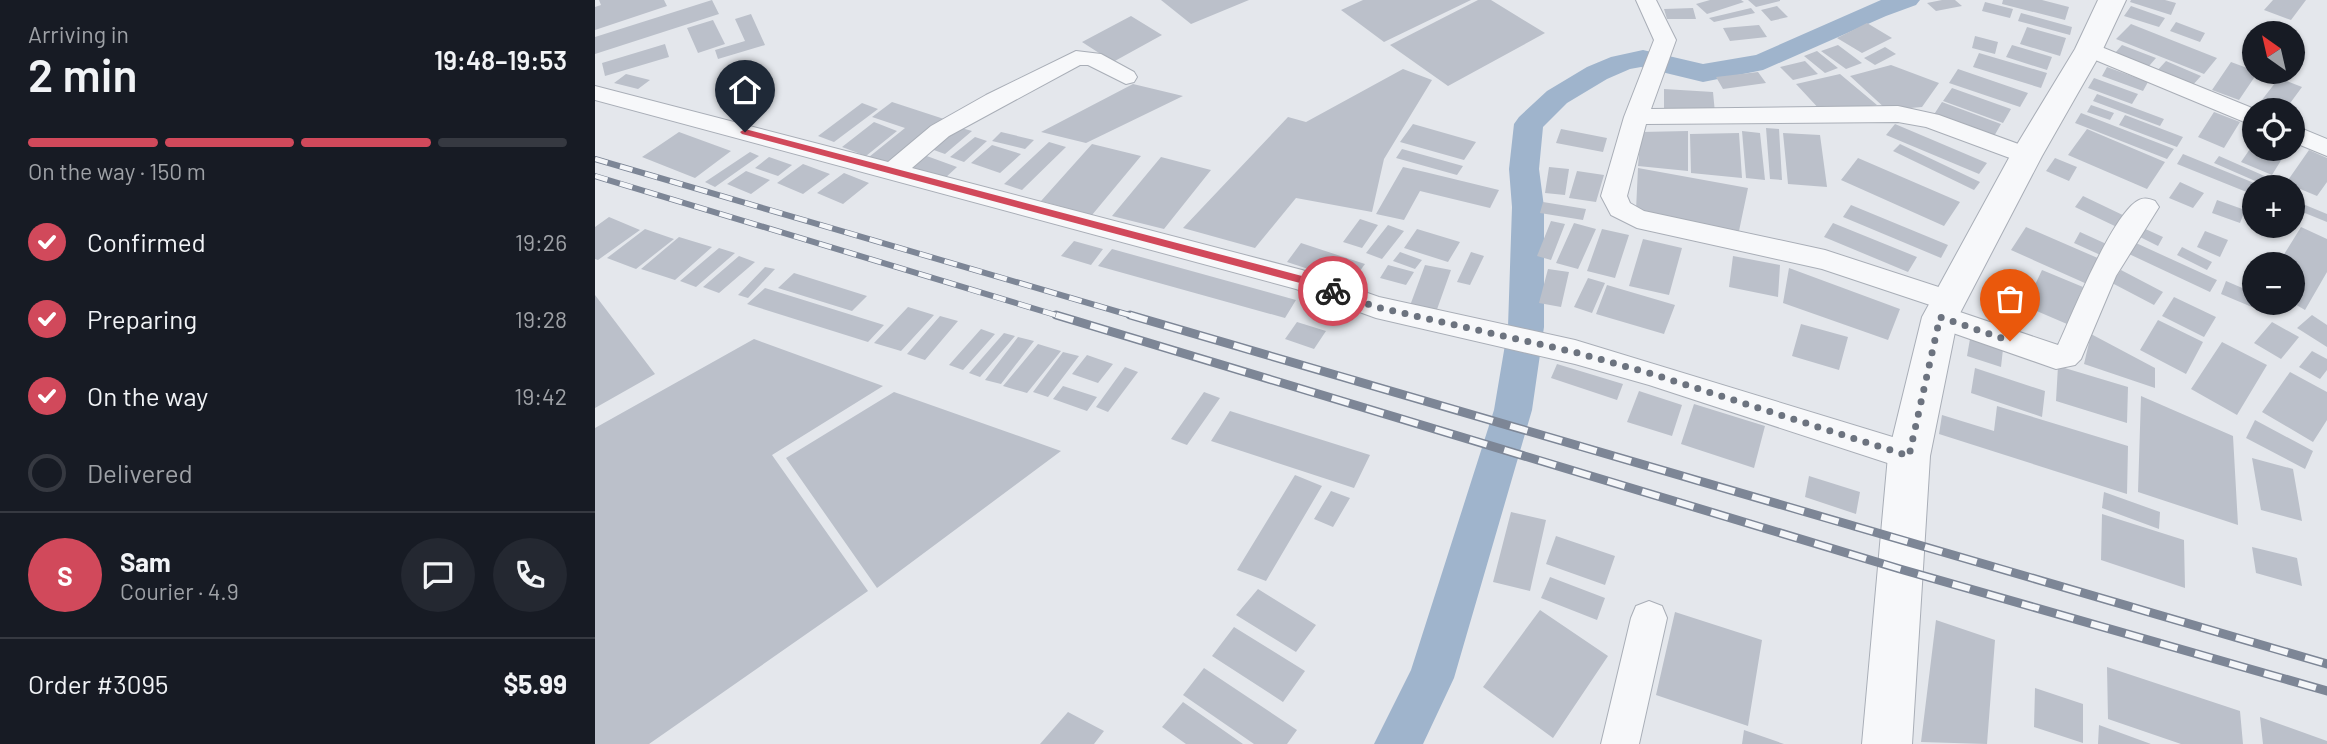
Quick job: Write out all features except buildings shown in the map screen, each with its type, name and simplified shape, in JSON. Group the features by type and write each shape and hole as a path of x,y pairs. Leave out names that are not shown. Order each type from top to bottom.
{"street":[{"path":"1646,0 1665,40 1636,117 1614,196 1620,209 1637,219 1813,257 1944,308 2056,357 2065,356 2071,351 2092,291 2123,237 2146,207"},
{"path":"1888,744 1909,456 1944,308 2026,156 2089,49 2112,0"},
{"path":"2089,49 2242,113"},
{"path":"895,170 940,131 1076,58 1093,59 1126,77"},
{"path":"595,93 895,170 1302,280 1376,307 1574,352 1649,373 1909,456"},
{"path":"1636,117 1898,114 1931,120 2026,156"},
{"path":"2305,139 2327,148"},
{"path":"1620,744 1649,618"}],"waterway":[{"path":"1398,744 1431,678 1513,410 1526,327 1528,207 1524,169 1529,124 1557,97 1597,73 1621,63 1643,58 1670,67 1703,73 1763,62 1877,10 1907,0"}],"railway":[{"path":"595,159 1136,317"},
{"path":"595,176 1062,317"},
{"path":"1056,315 1900,569 2327,691"},
{"path":"1130,315 2327,664"}],"way so far":[{"path":"1333,291 1376,307 1574,352 1649,373 1909,456 1940,317 2010,341"}],"route":[{"path":"745,132 1302,280 1333,291"}]}
